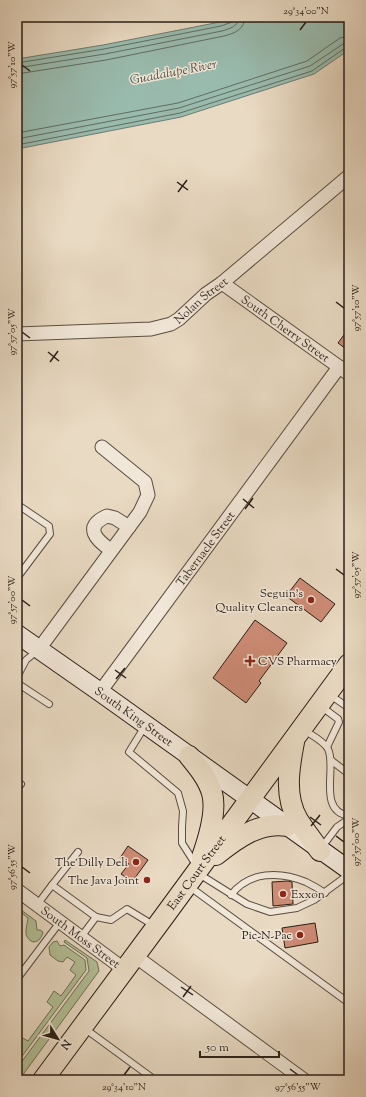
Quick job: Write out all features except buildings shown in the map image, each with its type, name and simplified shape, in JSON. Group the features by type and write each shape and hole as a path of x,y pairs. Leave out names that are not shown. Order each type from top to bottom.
{"main road":[{"name":"South King Street","path":"17,634 190,756 349,871"},
{"name":"East Court Street","path":"43,1080 349,664"},
{"path":"298,733 289,770 290,797 293,810 298,820 320,851"},
{"path":"190,756 200,769 207,782 213,800 213,811 205,848 194,875"},
{"path":"194,875 233,842 249,832 268,825 277,824 287,826"}],"street":[{"name":"Nolan Street","path":"17,334 151,328 171,324 179,319 206,294 349,176"},
{"name":"South Cherry Street","path":"222,282 344,371"},
{"name":"Tabernacle Street","path":"100,692 344,371"},
{"path":"39,649 140,512 148,494 145,482 102,447"},
{"path":"112,550 100,543 94,535 94,526 100,519 107,516 115,518 128,527"},
{"name":"South Moss Street","path":"17,890 81,937 130,963 304,1080"}],"lane":[{"path":"17,578 50,534 49,526 21,507"},
{"path":"17,677 26,660 39,649"},
{"path":"17,683 49,704"},
{"path":"323,699 349,706"},
{"path":"323,699 339,722 327,747"},
{"path":"146,725 129,752 178,793 183,811 182,843 194,875 349,1003"},
{"path":"298,733 327,747 332,761 329,776 330,796 335,809 342,815 349,817"},
{"path":"332,761 349,774"},
{"path":"320,851 336,827 349,817"},
{"path":"37,905 78,852"},
{"path":"194,875 247,904 270,912 297,908 314,900 344,878 349,871"},
{"path":"232,895 237,887 252,878 262,875 286,876 306,882 325,892"},
{"path":"52,885 96,917 111,920 127,909 156,927"},
{"path":"81,937 96,917"},
{"path":"17,978 60,922"},
{"path":"82,1027 155,1080"}],"shaded area":[{"path":"17,907 36,921 37,930 43,932 39,940 33,942 27,937 26,932 28,918 17,909"},
{"path":"65,940 97,962 99,971 19,1080 17,1080 17,1068 89,971 87,958 64,942"},
{"path":"57,941 60,946 64,945 85,960 86,970 17,1063 17,1041 21,1037 28,1041 53,1007 47,1002 54,991 61,996 76,975 70,970 75,962 67,957 63,962 58,961 50,955 49,947 53,942"}],"water":[{"name":"Guadalupe River","path":"235,17 349,17 349,50 314,74 181,117 17,149 17,59 103,45 220,22"}],"place":[{"name":"Seguin's Quality Cleaners","path":"311,600"},
{"name":"CVS Pharmacy","path":"250,661"},
{"name":"The Dilly Deli","path":"136,862"},
{"name":"The Java Joint","path":"147,880"},
{"name":"Exxon","path":"283,894"},
{"name":"Pic-N-Pac","path":"300,935"}]}
